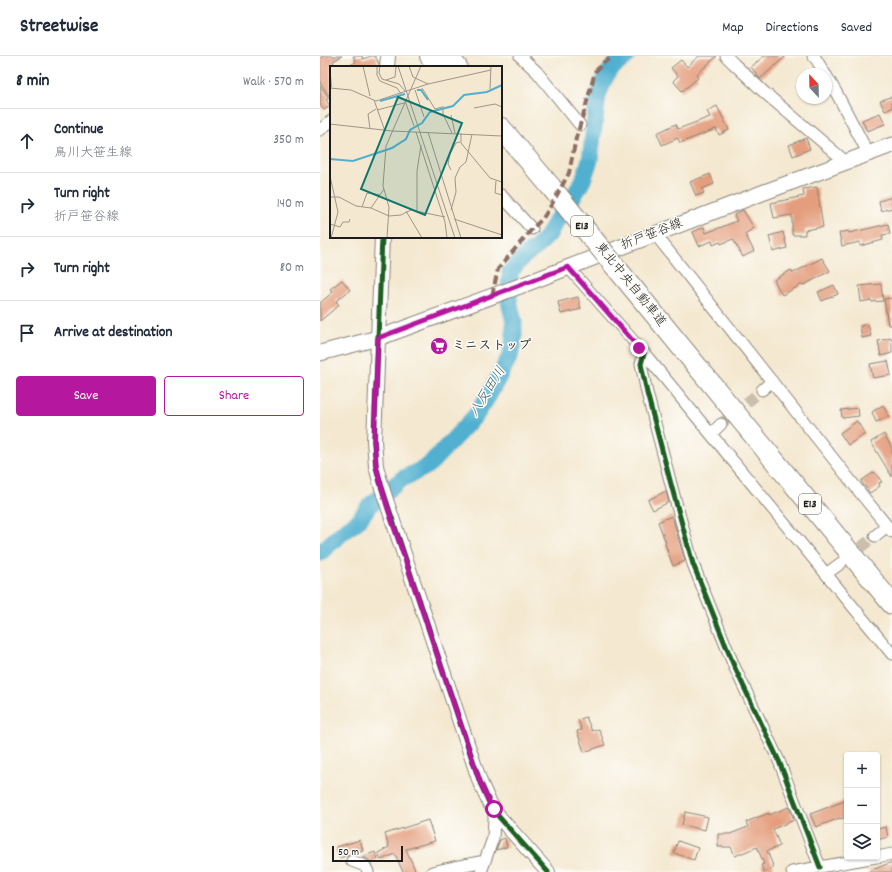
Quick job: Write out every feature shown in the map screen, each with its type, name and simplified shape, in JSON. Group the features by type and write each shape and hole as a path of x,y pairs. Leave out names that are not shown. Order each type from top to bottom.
{"highway":[{"path":"430,56 440,66"},
{"path":"442,56 450,66"},
{"path":"448,56 456,66"},
{"name":"東北中央自動車道","path":"502,129 892,604"},
{"name":"東北中央自動車道","path":"729,405 892,590"}],"main road":[{"name":"折戸笹谷線","path":"321,351 378,338 520,286 892,145"}],"street":[{"path":"520,56 537,72 580,125"},
{"path":"726,56 765,93 846,162"},
{"path":"813,56 822,68"},
{"path":"832,85 868,154"},
{"path":"320,130 330,122"},
{"path":"502,196 532,229"},
{"path":"655,234 890,529 875,536"},
{"path":"382,238 374,441 376,466 388,509 480,782 489,802 499,817 548,872"},
{"path":"568,267 644,353 892,654"},
{"path":"644,353 641,364 647,393 693,564 734,666 779,761 820,867"},
{"path":"762,390 772,381"},
{"path":"711,434 721,424"},
{"path":"826,574 841,563"},
{"path":"432,872 454,866 483,867 493,838 494,809"},
{"path":"880,856 892,854"},
{"path":"792,872 859,860"},
{"path":"352,861 365,866 368,872"}],"building":[{"path":"324,56 342,56 333,61 334,64 330,66 330,97 320,83 320,58"},
{"path":"353,56 362,56 363,59 375,56 379,66 348,66 356,62"},
{"path":"699,56 717,56 696,75 698,78 682,91 673,81 678,76 671,68 681,60 687,67"},
{"path":"764,56 786,56 760,79 751,67"},
{"path":"320,86 329,98 326,100 330,106 324,110 320,105"},
{"path":"892,96 892,108 885,111 880,101"},
{"path":"717,106 729,130 719,135 716,129 680,143 678,138 662,145 657,133 676,124 678,129 710,117 707,111"},
{"path":"880,113 885,124 867,131 862,120"},
{"path":"806,138 810,149 793,156 789,145"},
{"path":"710,174 714,184 702,189 704,193 696,196 690,182"},
{"path":"817,187 823,227 805,230 805,235 792,235 792,215 774,218 771,203 804,196 803,189"},
{"path":"892,197 892,208 881,211 879,201"},
{"path":"743,210 754,228 745,234 754,251 743,257 733,239 721,244 720,242 713,245 712,241 699,246 693,232 704,227 706,233 737,221 734,215"},
{"path":"888,224 890,234 882,235 883,240 860,246 860,242 842,246 839,233 848,231 849,233"},
{"path":"783,232 787,248 773,252 769,236"},
{"path":"822,258 830,271 782,295 774,280 791,270 793,273"},
{"path":"342,280 350,290 336,301 339,305 320,321 320,303 333,292 330,289"},
{"path":"881,284 883,301 872,302 871,300 861,302 859,286"},
{"path":"834,285 838,294 822,301 818,292"},
{"path":"578,297 581,309 561,314 558,302"},
{"path":"892,298 892,325 888,325 884,299"},
{"path":"868,324 871,336 862,338 860,326"},
{"path":"891,338 892,353 881,356 878,341"},
{"path":"888,361 891,375 873,378 870,364"},
{"path":"883,405 889,417 876,422 872,412"},
{"path":"858,408 859,416 842,418 841,410"},
{"path":"857,421 865,434 848,445 840,433"},
{"path":"884,434 892,448 892,477 871,442"},
{"path":"874,472 882,482 879,483 880,486 870,493 861,481"},
{"path":"666,491 669,502 653,510 648,500"},
{"path":"672,516 685,561 673,566 658,522"},
{"path":"586,717 592,731 599,729 605,745 584,752 577,731 582,730 578,720"},
{"path":"844,801 844,818 841,819 840,818 816,827 810,814"},
{"path":"789,807 794,820 773,829 780,846 767,851 774,868 764,872 761,865 764,864 757,847 735,856 731,847 718,847 718,834 730,834 748,827 746,822"},
{"path":"685,812 708,817 705,830 682,825"},
{"path":"428,820 435,841 406,849 416,872 403,872 395,854 381,860 378,853 389,847 385,834"},
{"path":"886,827 888,837 880,839 880,828"},
{"path":"505,838 507,847 496,850 500,840"},
{"path":"360,840 363,851 339,858 336,847"},
{"path":"678,841 698,848 694,860 674,853"},
{"path":"375,852 378,859 370,862 368,859 362,857"},
{"path":"892,862 892,872 867,872"}],"waterway":[{"name":"八反田川","path":"320,553 343,532 358,521 369,506 402,479 428,466 476,415 489,395 510,356 514,339 514,322 509,301 510,272 525,255 537,247 549,234 583,180 590,160 598,95 605,78 612,68 627,56"}],"tunnel":[{"path":"721,424 762,390"},
{"path":"847,558 875,536"}],"marked path":[{"path":"492,296 498,269 543,218 569,173 576,138 595,72 603,63 614,56"}],"cycle path":[{"path":"382,238 374,441 376,466 480,782 489,802 499,817 548,872"},
{"path":"644,353 641,364 647,393 693,564 734,666 779,761 820,867"}],"place":[{"name":"ミニストップ","path":"439,346"}],"route":[{"path":"494,809 489,802 480,782 388,509 376,466 374,441 378,338 568,267 639,348"}]}
